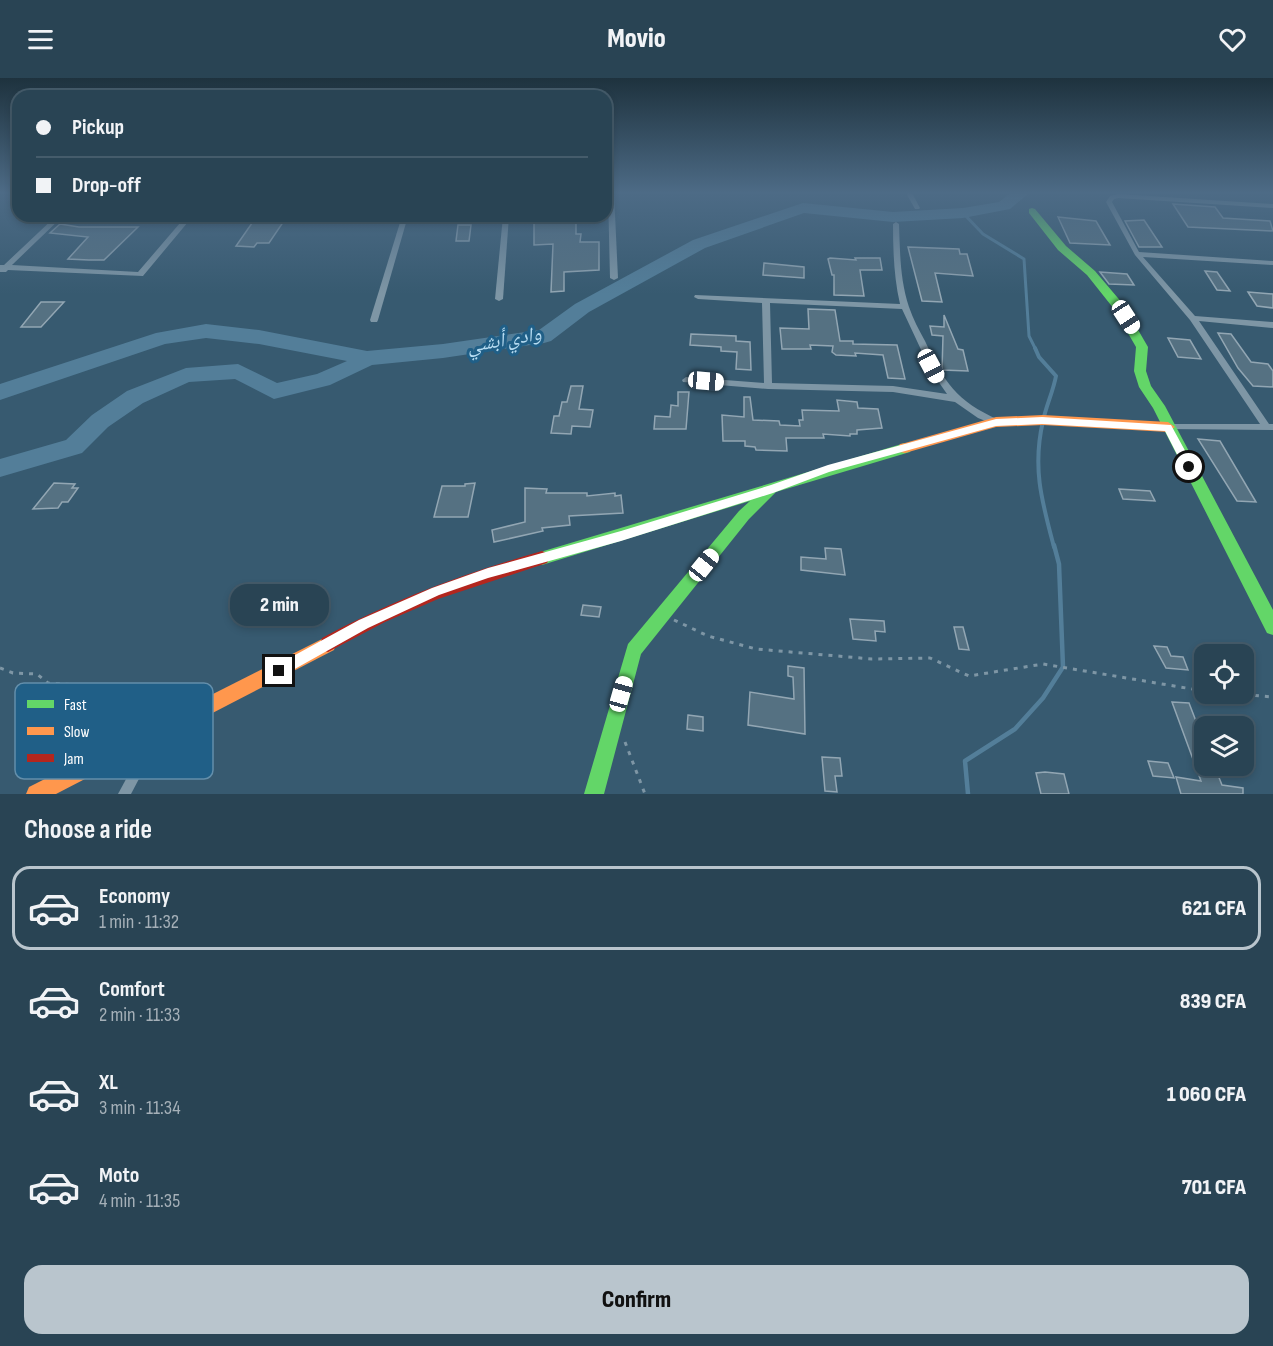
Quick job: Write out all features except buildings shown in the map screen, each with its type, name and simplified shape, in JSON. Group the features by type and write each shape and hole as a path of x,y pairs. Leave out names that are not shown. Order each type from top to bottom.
{"street":[{"path":"2,269 49,226"},
{"path":"2,269 140,274 181,226"},
{"path":"374,320 402,226"},
{"path":"499,299 505,226"},
{"path":"612,226 614,278"},
{"path":"896,226 896,254 905,307 938,379 957,399 983,417 996,422"},
{"path":"1044,226 1062,248 1091,273 1128,321 1142,347 1140,371 1145,387 1158,406 1273,627"},
{"path":"1122,226 1137,254 1193,318 1269,427"},
{"path":"1137,254 1273,263"},
{"path":"698,297 905,307"},
{"path":"766,301 768,386"},
{"path":"1193,318 1273,326"},
{"path":"686,380 768,386 893,389 957,399"},
{"path":"213,705 299,661 363,624 436,591 488,573 621,536 773,489 828,469 996,422 1042,420 1168,427 1269,427"},
{"path":"594,794 634,650 744,515 773,489"},
{"path":"36,794 66,779"},
{"path":"124,794 132,779"}],"path":[{"path":"663,614 708,636 756,649 872,659 930,658 969,676 1043,664 1194,689"},
{"path":"0,668 14,673 37,674 48,683"},
{"path":"1254,695 1273,697"},
{"path":"624,739 645,794"}],"waterway":[{"name":"وادي أبشي","path":"367,358 443,351 544,336 582,308 699,244 750,226"},
{"path":"976,226 983,234 1024,259 1029,336 1035,348"},
{"name":"وادي أبشي","path":"0,392 163,338 206,331 259,337 367,358"},
{"path":"1035,348 1039,357 1056,376 1043,421 1038,454 1042,500 1054,547"},
{"path":"0,468 74,447 100,421 135,397 186,375 238,371 274,391 323,380 367,358"},
{"path":"968,794 965,761 1015,729 1043,698 1063,667 1059,564 1054,545"}],"traffic: fast":[{"path":"1044,226 1062,248 1091,273 1119,307 1142,347 1140,371 1145,387 1158,406 1273,627"},
{"path":"542,558 905,448"},
{"path":"594,794 634,650 744,515 769,492"}],"traffic: slow":[{"path":"905,448 996,422 1043,420 1168,427"},
{"path":"213,703 328,644"},
{"path":"36,794 65,779"}],"traffic: jam":[{"path":"328,644 380,617 432,594 542,558"}],"route":[{"path":"279,671 363,624 436,591 488,573 621,536 773,489 828,469 996,422 1042,420 1168,427 1189,467"}]}
